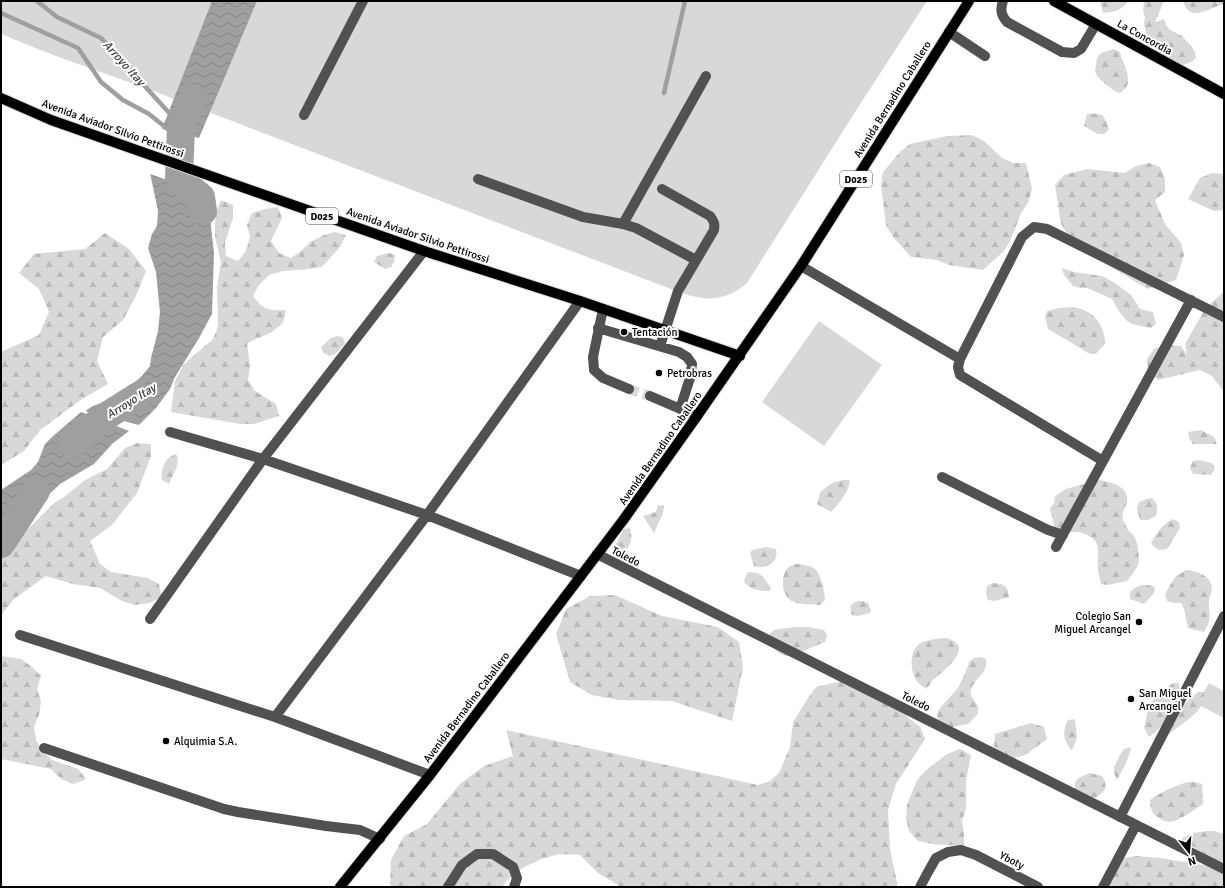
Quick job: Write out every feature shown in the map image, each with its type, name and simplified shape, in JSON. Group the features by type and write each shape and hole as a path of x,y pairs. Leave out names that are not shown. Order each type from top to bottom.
{"main road":[{"name":"Avenida Bernadino Caballero","path":"340,887 430,775 624,519 740,356 801,266 969,1"},
{"name":"La Concordia","path":"1054,1 1224,94"},
{"name":"Avenida Aviador Silvio Pettirossi","path":"1,98 51,120 220,180 424,251 580,301 740,356"}],"street":[{"path":"304,116 363,1"},
{"path":"1002,1 1002,15 1007,22 1062,52 1074,53 1081,49 1096,24"},
{"path":"949,32 985,56"},
{"path":"624,224 706,76"},
{"path":"478,179 584,217 624,224 636,228 696,260"},
{"path":"660,346 678,292 714,230 715,224 714,220 710,216 662,189"},
{"path":"1103,461 960,376 958,367 960,359 1022,237 1034,227 1047,229 1224,317"},
{"path":"150,619 262,459 424,251"},
{"path":"801,266 960,359"},
{"path":"1056,547 1191,300"},
{"path":"275,717 427,515 580,301"},
{"path":"603,309 593,357 594,370 603,378 629,389"},
{"path":"598,328 679,352 687,357 692,364 690,378 680,408"},
{"path":"650,396 697,416"},
{"path":"170,432 262,459 427,515 581,576"},
{"path":"942,477 1048,530 1063,535"},
{"name":"Toledo","path":"597,554 1224,869"},
{"path":"1120,817 1224,616"},
{"path":"20,636 275,717 430,775"},
{"path":"44,748 224,809 326,826 360,830 380,839"},
{"path":"1103,887 1136,825"},
{"name":"Yboty","path":"920,887 936,858 948,852 961,850 976,855 1038,887"},
{"path":"448,887 462,865 477,854 492,854 512,868 517,878 514,887"}],"green space":[{"path":"1,1 927,1 747,283 726,296 706,298 685,294 1,34"},
{"path":"1100,1 1128,1 1123,7 1117,10 1103,13"},
{"path":"1144,1 1164,1 1155,22 1164,19 1170,30 1182,36 1191,46 1195,52 1196,58 1191,62 1178,67 1149,46 1144,24"},
{"path":"1183,1 1224,1 1224,4 1200,13 1195,13 1190,12 1186,8"},
{"path":"1114,49 1120,52 1128,80 1127,85 1119,93 1102,81 1097,76 1095,71 1097,58 1101,53"},
{"path":"1087,114 1100,114 1106,120 1109,129 1104,134 1098,134 1084,126"},
{"path":"972,135 984,141 1002,158 1013,163 1026,163 1032,189 1028,203 1021,213 1011,239 1004,251 983,270 949,265 937,260 911,257 893,237 886,225 881,185 883,172 900,152 910,144 947,136"},
{"path":"1149,163 1160,167 1165,179 1165,192 1155,200 1165,224 1181,243 1184,255 1176,280 1148,289 1075,246 1061,224 1055,185 1064,175 1087,169 1125,173 1136,166"},
{"path":"1212,173 1224,174 1224,210 1214,211 1188,199 1200,178"},
{"path":"221,200 233,205 233,218 225,243 226,256 238,261 246,251 250,237 247,225 252,213 265,209 278,207 282,218 271,241 279,253 291,258 310,242 322,236 334,232 346,235 340,247 322,267 283,271 269,275 259,285 253,296 263,307 267,309 286,310 283,323 272,332 247,343 250,367 248,380 255,391 276,404 279,416 254,424 240,424 171,412 175,381 184,364 213,339 218,327 217,287 221,262 215,237 215,224 216,212"},
{"path":"105,233 129,249 146,271 136,296 123,320 103,337 97,361 108,384 82,399 40,430 24,451 1,465 1,352 39,335 49,312 39,289 19,273 34,254 85,249"},
{"path":"389,253 395,255 394,262 391,267 385,269 374,262 377,256"},
{"path":"1062,268 1074,272 1102,276 1115,283 1131,295 1140,309 1153,312 1156,324 1151,328 1132,324 1126,320 1118,310 1112,299 1087,288 1073,286 1064,275"},
{"path":"1224,291 1224,392 1212,376 1200,370 1158,380 1148,372 1147,359 1154,349 1166,345 1181,346 1187,355 1185,344 1205,309"},
{"path":"1074,307 1090,314 1100,324 1104,333 1105,343 1097,353 1090,354 1048,329 1045,317 1047,311 1059,308"},
{"path":"819,321 882,365 824,446 762,402"},
{"path":"337,336 343,337 345,344 335,354 329,356 323,352 321,347 331,338"},
{"path":"1201,430 1214,437 1217,444 1193,444 1189,438 1188,432"},
{"path":"137,443 151,444 151,456 137,493 112,525 90,541 100,564 111,572 148,578 159,584 162,597 149,603 135,605 122,601 100,588 73,584 46,576 14,599 1,615 1,555 54,503 85,480 107,469 125,448"},
{"path":"176,454 178,461 169,484 162,480 162,472 166,461"},
{"path":"1199,460 1212,463 1215,469 1211,475 1193,474 1190,468 1193,461"},
{"path":"850,480 848,489 843,498 831,512 817,504 820,492 832,483"},
{"path":"1099,480 1118,486 1125,492 1127,502 1123,513 1123,520 1129,531 1135,537 1139,559 1138,565 1127,581 1108,585 1101,584 1098,571 1098,548 1094,540 1080,532 1060,533 1055,529 1050,508 1054,503 1055,496 1066,489"},
{"path":"1152,498 1157,506 1156,516 1148,520 1140,520 1137,508 1139,502"},
{"path":"658,505 664,506 663,513 654,533 643,516 656,512"},
{"path":"1173,519 1179,522 1180,528 1167,549 1159,550 1151,543 1163,526"},
{"path":"630,528 631,538 628,548 615,553 614,547 624,529"},
{"path":"766,547 776,549 776,558 767,566 754,566 750,553 752,550"},
{"path":"796,564 809,566 817,571 825,597 825,600 820,605 797,603 790,600 786,596 783,586 784,574 790,566"},
{"path":"1186,570 1202,574 1211,584 1212,590 1209,598 1210,618 1204,632 1188,628 1184,609 1181,603 1167,601 1165,594 1175,577"},
{"path":"748,572 756,573 762,576 771,588 770,591 759,590 748,586 744,581"},
{"path":"993,583 1005,586 1008,590 1009,597 995,601 988,600 986,593 987,586"},
{"path":"1141,585 1155,587 1154,593 1144,604 1130,599 1130,592"},
{"path":"615,595 662,616 718,627 739,642 743,667 732,721 672,701 619,700 592,695 570,682 556,634 566,609 590,596"},
{"path":"859,601 868,603 871,610 870,613 858,616 852,615 851,605"},
{"path":"794,627 808,627 824,630 827,636 825,642 798,654 789,656 780,654 772,645 769,634 774,630"},
{"path":"946,638 955,642 959,647 958,653 955,659 932,681 926,689 917,681 913,674 913,652 921,643"},
{"path":"1,656 21,659 41,676 37,689 41,701 39,715 34,727 36,740 43,752 52,760 78,769 86,779 74,784 61,779 51,769 1,759"},
{"path":"980,657 986,659 985,669 971,690 972,697 978,707 978,714 968,724 948,728 938,721 937,714 940,708 958,688 969,662 974,658"},
{"path":"842,681 890,702 920,727 925,739 896,784 888,810 890,849 898,887 621,887 598,873 580,855 562,854 545,858 524,867 512,876 502,887 390,887 391,860 404,836 427,824 460,784 484,766 513,756 506,730 758,785 770,781 779,773 790,747 793,722 816,687"},
{"path":"1173,683 1179,683 1178,701 1172,713 1163,725 1149,737 1144,728 1151,702"},
{"path":"1209,683 1224,691 1224,718 1197,704"},
{"path":"1198,692 1204,692 1203,701 1200,708 1196,713 1165,737 1178,712"},
{"path":"1075,719 1077,738 1072,750 1065,740 1064,732 1068,720"},
{"path":"1031,723 1044,727 1047,739 1025,755 1012,759 994,748 995,734"},
{"path":"1131,747 1124,768 1117,780 1114,773 1114,767 1124,749"},
{"path":"960,749 971,755 966,781 966,808 962,821 964,846 933,844 918,841 909,831 906,818 907,805 917,780 925,771 947,754"},
{"path":"1090,773 1102,776 1105,783 1105,789 1095,798 1075,791 1076,781 1080,777"},
{"path":"1188,782 1202,784 1203,804 1184,817 1174,821 1169,822 1158,818 1153,813 1150,800 1169,789"},
{"path":"1214,831 1224,834 1224,862 1214,860 1181,839 1193,833"},
{"path":"1136,856 1161,858 1215,867 1224,870 1224,887 1107,887 1124,858"}],"water":[{"path":"212,1 257,1 199,138 162,129"},
{"path":"149,168 207,191 214,253 212,314 175,377 170,389 156,408 139,425 85,411 93,406 111,400 141,377 150,366 158,331 160,312 156,272 148,248 152,234 157,226 158,211"},
{"path":"81,412 129,431 112,444 94,464 60,484 38,505 1,535 1,490 31,470 38,462 45,444"}],"pier":[{"path":"148,167 207,189 209,194 147,173"}],"waterway":[{"name":"Arroyo Itay","path":"37,1 57,17 101,38 172,116"},
{"path":"664,93 685,1"},
{"path":"1,13 78,48 101,82 123,100 149,114 180,139"},
{"name":"Arroyo Itay","path":"193,98 181,126 179,179 201,197 203,211"},
{"name":"Arroyo Itay","path":"72,444 103,418 138,396"},
{"name":"Arroyo Itay","path":"1,544 36,491"}],"tunnel":[{"path":"629,389 650,396"}],"place":[{"name":"Tentación","path":"624,332"},
{"name":"Petrobras","path":"659,373"},
{"name":"Colegio San Miguel Arcangel","path":"1139,622"},
{"name":"San Miguel Arcangel","path":"1131,699"},
{"name":"Alquimia S.A.","path":"166,741"}]}
